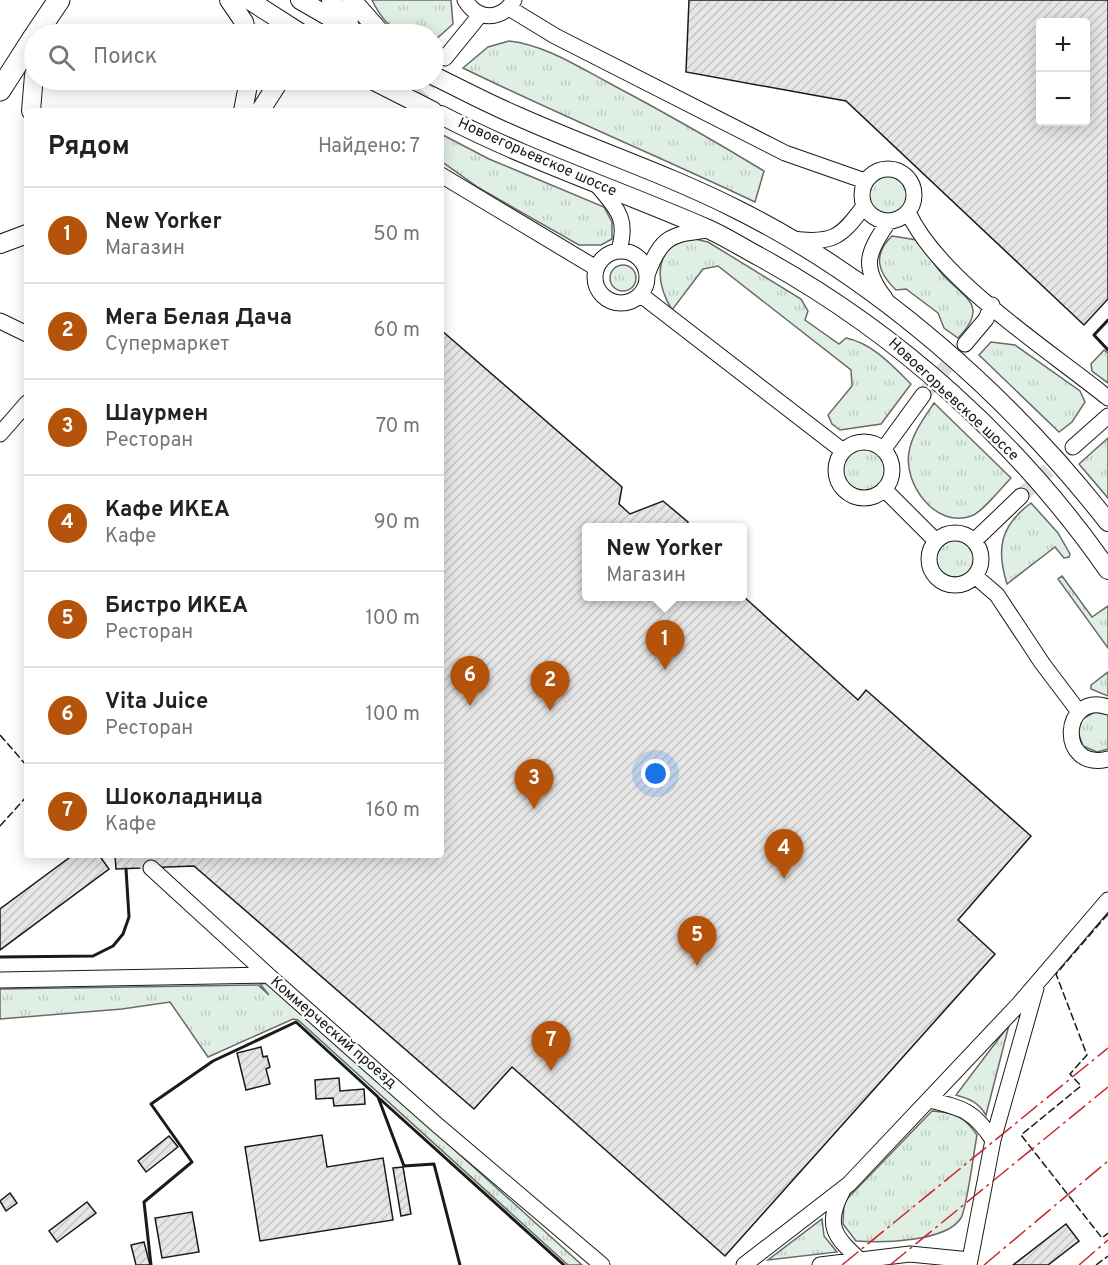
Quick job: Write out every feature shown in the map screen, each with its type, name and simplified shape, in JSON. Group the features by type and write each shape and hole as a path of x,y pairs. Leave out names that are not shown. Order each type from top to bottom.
{"highway":[{"path":"44,24 61,0"},
{"path":"0,90 24,53"}],"main road":[{"path":"52,24 61,0"},
{"path":"230,0 244,24"},
{"path":"249,0 286,24"},
{"path":"300,0 342,24"},
{"path":"331,0 351,24"},
{"path":"352,0 373,24"},
{"name":"Новоегорьевское шоссе","path":"444,80 515,115 735,208 792,238 894,309 986,388 1038,440 1108,522"},
{"path":"31,108 33,90"},
{"path":"244,108 247,90"},
{"path":"262,108 274,90"},
{"path":"392,90 427,108"},
{"name":"Новоегорьевское шоссе","path":"444,117 495,143 709,230 817,289 897,347 1013,453 1059,505 1108,570"},
{"path":"0,244 24,235"}],"street":[{"path":"465,0 471,10 480,15 501,14 512,4 555,36 784,153 865,181"},
{"path":"446,58 480,15"},
{"path":"886,168 906,175 914,193 913,204 908,212 889,221 879,220 864,206 861,196 865,181 877,170 886,168"},
{"path":"444,177 596,268"},
{"path":"598,186 622,219 624,235 619,250"},
{"path":"792,238 818,242 840,236 864,206"},
{"path":"908,212 914,227 942,261 992,305 1108,398"},
{"path":"889,221 872,247 868,261 873,282 894,309"},
{"path":"647,275 638,257 619,250 609,253 596,268 594,279 605,299 624,304 641,295 661,244 671,237 709,230"},
{"path":"641,295 843,451"},
{"path":"965,344 986,318 992,305"},
{"path":"0,320 24,322"},
{"path":"0,320 24,332"},
{"path":"883,450 923,395"},
{"path":"0,434 24,405"},
{"path":"1073,447 1108,416"},
{"path":"863,442 883,450 892,469 890,480 884,489 875,496 864,498 844,490 836,471 843,451 863,442"},
{"path":"884,489 935,540"},
{"path":"974,541 1021,496"},
{"path":"955,532 966,534 974,541 981,558 975,576 958,585 940,580 929,566 930,548 935,540 955,532"},
{"path":"975,576 997,595 1042,663 1079,712"},
{"path":"1107,706 1087,707 1079,712 1070,730 1075,749 1090,760 1108,759"},
{"path":"151,868 268,975"},
{"path":"744,1265 843,1189 929,1100 1108,900"},
{"name":"Коммерческий проезд","path":"0,980 268,975 436,1124 602,1265"},
{"path":"820,1265 910,1254 969,1262 993,1140 1037,982"},
{"path":"929,1100 968,1111 980,1121 993,1140"},
{"path":"843,1189 834,1207 833,1227 838,1238 861,1261"}],"green space":[{"path":"372,0 451,0 453,24 444,32 444,24 389,24"},
{"path":"509,41 535,47 573,63 764,171 755,202 463,68 488,47"},
{"path":"444,136 489,159 604,207 612,222 612,239 601,245 579,245 479,188 444,163"},
{"path":"888,175 896,176 902,181 907,187 907,203 902,209 896,214 888,215 880,214 874,209 869,203 868,195 869,187 874,181 880,176"},
{"path":"892,236 917,240 939,271 971,304 972,318 958,338 944,328 938,313 906,289 896,290 885,277 880,257"},
{"path":"695,239 708,242 801,299 808,311 805,320 839,344 846,338 865,345 882,356 904,377 911,384 881,424 840,430 832,424 828,415 852,386 851,370 718,266 703,269 672,310 662,287 661,265 671,248 681,242"},
{"path":"623,265 633,268 636,278 633,288 623,291 613,288 610,278 613,268"},
{"path":"991,342 1015,345 1080,391 1085,402 1072,422 1059,432 979,355"},
{"path":"1104,350 1108,353 1108,383 1092,371 1091,364"},
{"path":"934,403 1011,478 986,505 971,516 958,518 946,516 934,510 917,490 911,477 909,452 911,445 919,426"},
{"path":"1108,438 1108,498 1079,464"},
{"path":"864,449 879,455 885,470 879,485 864,491 849,485 843,470 849,455"},
{"path":"1031,503 1058,533 1070,554 1069,557 1064,558 1055,547 1007,584 1002,560 1003,539 1013,520"},
{"path":"955,539 968,545 974,558 968,571 955,577 942,571 936,558 942,545"},
{"path":"1062,576 1092,617 1108,606 1108,648 1058,579"},
{"path":"1108,672 1108,696 1091,689 1091,685"},
{"path":"1095,712 1108,714 1108,749 1097,752 1083,746 1078,732 1082,719"},
{"path":"270,983 582,1265 568,1265 298,1020 293,1019 208,1057 170,1002 122,1009 0,1019 0,989 258,985 269,995 260,984"},
{"path":"1009,1025 986,1115 973,1102 956,1095"},
{"path":"932,1111 958,1117 977,1135 961,1218 942,1232 928,1236 897,1241 856,1241 843,1224 844,1202"},
{"path":"822,1219 824,1236 837,1252 768,1260"}],"building":[{"path":"689,0 1108,0 1108,299 1084,325 846,101 686,72"},
{"path":"444,333 622,487 619,504 630,514 663,501 688,522 582,523 582,601 747,600 858,700 866,690 1031,836 958,920 995,954 725,1256 512,1067 474,1109 194,866 116,869 115,858 444,858"},
{"path":"69,858 101,858 109,869 0,950 0,909"},
{"path":"261,1047 263,1057 267,1056 270,1067 266,1069 270,1084 246,1090 237,1053"},
{"path":"339,1078 340,1091 364,1089 365,1104 334,1106 333,1098 316,1099 315,1080"},
{"path":"322,1135 327,1167 383,1158 393,1220 260,1241 245,1147"},
{"path":"169,1136 178,1147 146,1172 138,1161"},
{"path":"403,1167 411,1214 401,1216 393,1168"},
{"path":"10,1193 17,1203 6,1211 0,1201"},
{"path":"87,1202 96,1213 57,1242 49,1231"},
{"path":"192,1212 199,1252 162,1258 155,1218"},
{"path":"1066,1224 1079,1241 1048,1265 1013,1265"},
{"path":"144,1242 150,1265 136,1265 131,1245"}],"tunnel":[{"path":"415,104 424,90"},
{"path":"923,395 961,349"},
{"path":"1021,496 1073,447"},
{"path":"140,858 151,868"}],"fence":[{"path":"0,735 24,763"},
{"path":"0,826 24,799"},
{"path":"1108,914 1056,974 1087,1055 1070,1074 1081,1086 1021,1135 1102,1238 1108,1233"},
{"path":"1096,1265 1108,1256"}],"wall":[{"path":"1108,320 1094,335 1108,350"},
{"path":"0,957 93,956 113,946 123,934 129,917 126,869"},
{"path":"151,1265 144,1202 192,1162 151,1104 213,1061 296,1022 378,1097 404,1166 434,1164 460,1265"},
{"path":"380,1099 564,1265"}],"power":[{"path":"842,1265 1108,1048"},
{"path":"890,1265 1108,1087"},
{"path":"984,1265 1108,1161"},
{"path":"1079,1265 1108,1240"}],"place":[{"name":"New Yorker","path":"665,670"},
{"name":"Vita Juice","path":"470,706"},
{"name":"Мега Белая Дача","path":"550,711"},
{"name":"Шаурмен","path":"534,809"},
{"name":"Кафе ИКЕА","path":"784,879"},
{"name":"Бистро ИКЕА","path":"697,966"},
{"name":"Шоколадница","path":"551,1071"}]}
